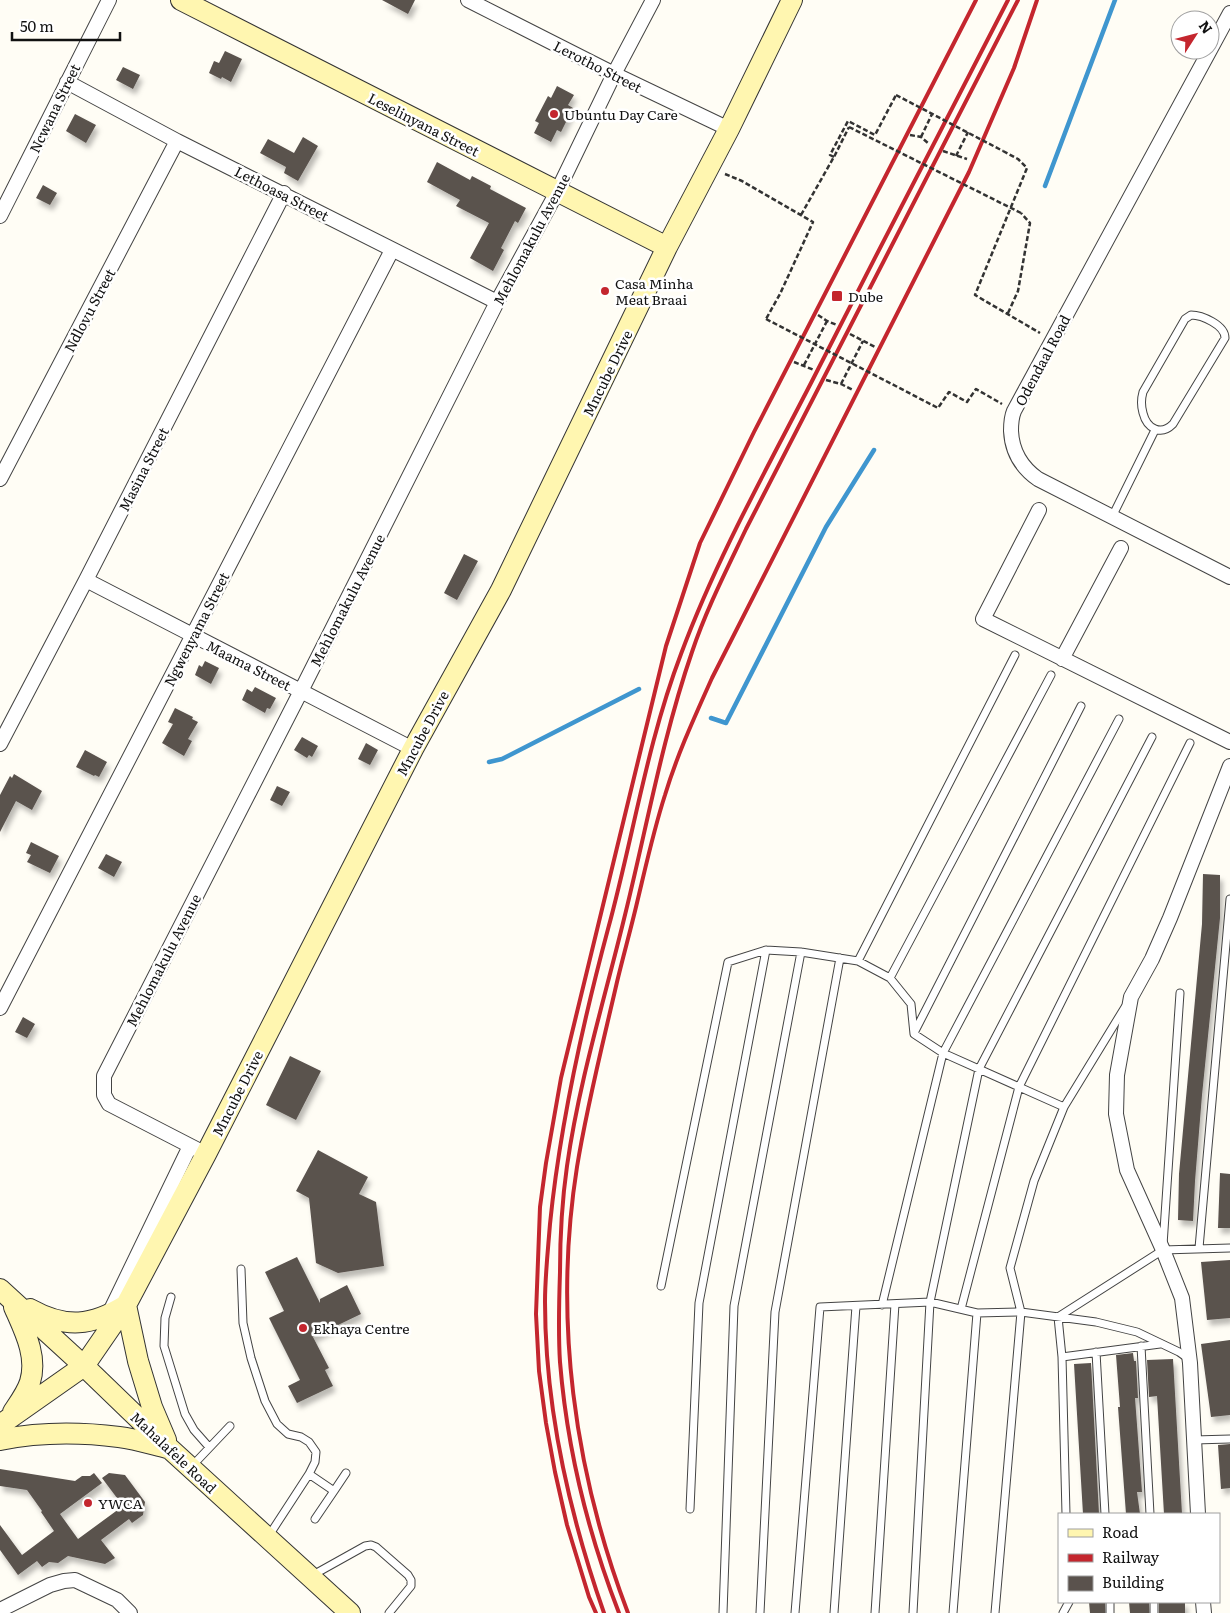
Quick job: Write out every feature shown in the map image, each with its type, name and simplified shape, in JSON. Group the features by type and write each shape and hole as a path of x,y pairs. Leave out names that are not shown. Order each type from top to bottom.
{"street":[{"name":"Ncwana Street","path":"0,216 109,0"},
{"name":"Leselinyana Street","path":"181,0 667,248"},
{"name":"Lerotho Street","path":"468,0 728,129"},
{"name":"Mehlomakulu Avenue","path":"198,1150 109,1104 104,1095 104,1076 498,302 557,192 614,74 653,0"},
{"name":"Mncube Drive","path":"5,1422 84,1366 126,1305 198,1150 413,749 501,590 667,248 792,0"},
{"name":"Odendaal Road","path":"1220,32 1230,13"},
{"name":"Odendaal Road","path":"1205,60 1014,411 1011,421 1012,443 1017,458 1038,479 1230,577"},
{"name":"Lethoasa Street","path":"67,82 177,141 498,302"},
{"name":"Ndlovu Street","path":"0,479 177,141"},
{"name":"Masina Street","path":"0,744 284,194"},
{"name":"Ngwenyama Street","path":"0,1008 392,250"},
{"path":"1039,510 983,618 1230,742"},
{"path":"1062,659 1121,548"},
{"name":"Maama Street","path":"86,580 413,749"},
{"path":"1198,1513 1190,1363 1182,1298 1127,1170 1116,1114 1117,1075 1131,997 1152,959 1163,934 1230,766"},
{"path":"108,1317 198,1150"},
{"path":"4,1293 44,1317 67,1323 90,1322 108,1317 126,1305 138,1361 152,1407 169,1448"},
{"path":"4,1293 27,1335 32,1358 30,1383 5,1422"},
{"name":"Mahalafele Road","path":"4,1293 84,1366 169,1448 350,1613"},
{"path":"0,1440 20,1436 70,1433 120,1437 169,1448"},
{"path":"0,1610 50,1585 75,1580 117,1600 130,1613"}],"lane":[{"path":"1191,315 1198,315 1221,328 1225,333 1225,338 1173,424 1168,429 1155,430 1146,421 1142,412 1141,400 1143,392 1185,319 1191,315"},
{"path":"1112,517 1155,430"},
{"path":"858,961 1015,655"},
{"path":"890,978 1051,675"},
{"path":"914,1034 1082,706"},
{"path":"882,1304 943,1053 1119,719"},
{"path":"913,1613 930,1302 979,1069 1152,737"},
{"path":"961,1309 1019,1087 1190,743"},
{"path":"1199,1248 1230,899"},
{"path":"661,1286 728,962 766,950 801,952 858,961 890,978 911,1004 914,1034"},
{"path":"690,1509 699,1302 766,950"},
{"path":"723,1613 734,1306 801,952"},
{"path":"760,1613 775,1312 840,958"},
{"path":"1163,1250 1180,993"},
{"path":"995,1613 1021,1312 1010,1268 1034,1182 1064,1107 1131,997"},
{"path":"914,1034 943,1053 1064,1107"},
{"path":"1058,1317 1163,1250 1230,1248"},
{"path":"241,1268 244,1323 251,1358 265,1401 277,1424 288,1434 310,1442 316,1452 315,1462 309,1474 267,1538"},
{"path":"171,1297 165,1318 164,1346 185,1414 194,1430 209,1448"},
{"path":"795,1613 820,1307 930,1302 977,1313 1021,1312 1096,1322 1137,1332 1179,1352 1190,1363"},
{"path":"875,1613 895,1304"},
{"path":"834,1613 856,1306"},
{"path":"953,1613 977,1313"},
{"path":"1058,1317 1062,1357 1066,1513"},
{"path":"1062,1357 1160,1344"},
{"path":"1141,1346 1150,1513"},
{"path":"1096,1352 1105,1513"},
{"path":"191,1467 230,1426"},
{"path":"1194,1440 1230,1439"},
{"path":"315,1518 346,1473"},
{"path":"309,1474 334,1491"},
{"path":"310,1577 366,1546 372,1545 408,1575 411,1580 411,1586 389,1613"}],"path":[{"path":"834,157 830,155 848,121 875,135 896,95 1018,159 1027,168 975,295 1053,340"},
{"path":"920,137 932,114"},
{"path":"801,215 849,127 1022,213 1030,223 1018,291 1008,314"},
{"path":"956,156 968,132"},
{"path":"910,135 920,137 929,144"},
{"path":"943,152 967,159"},
{"path":"709,166 742,181 813,222 780,294 766,319 938,408 949,392 967,402 976,389 1014,411"},
{"path":"818,315 827,322 837,325"},
{"path":"804,365 827,322"},
{"path":"850,334 875,347"},
{"path":"841,384 863,341"},
{"path":"794,362 814,370"},
{"path":"826,380 853,390"}],"building":[{"path":"382,0 415,0 408,14"},
{"path":"225,51 242,59 231,82 209,73 214,61 219,63"},
{"path":"123,67 140,75 133,89 116,80"},
{"name":"Ubuntu Day Care","path":"557,86 574,95 568,105 573,108 561,132 557,130 551,142 534,133 539,123 535,121 548,96 551,98"},
{"path":"75,114 96,125 86,143 66,131"},
{"path":"303,137 318,146 298,181 284,173 286,167 260,153 268,139 294,153"},
{"path":"437,162 470,180 472,176 491,186 490,189 526,208 518,223 515,221 501,248 504,250 493,271 470,258 489,223 456,206 460,200 427,182"},
{"path":"43,185 57,193 50,205 36,198"},
{"path":"464,554 478,561 457,600 444,593"},
{"path":"205,661 219,668 211,684 195,675 199,665 202,667"},
{"path":"255,687 276,698 270,709 267,708 265,713 242,700 247,689 252,692"},
{"path":"175,708 193,717 192,719 198,722 188,739 192,741 184,756 162,743 173,724 168,722"},
{"path":"302,737 318,746 312,757 309,755 307,758 294,750"},
{"path":"366,743 378,750 370,765 358,759"},
{"path":"85,750 107,762 99,777 76,767"},
{"path":"14,774 42,791 32,810 16,801 0,832 0,795 10,776 12,778"},
{"path":"277,786 290,792 282,806 270,800"},
{"path":"31,842 59,856 50,873 27,862 31,855 26,853"},
{"path":"106,854 122,862 114,877 98,868"},
{"path":"1203,874 1220,875 1220,918 1202,1095 1193,1221 1178,1220 1179,1174 1202,924"},
{"path":"23,1017 35,1024 27,1038 15,1032"},
{"path":"290,1056 321,1071 296,1120 266,1105"},
{"path":"318,1150 368,1177 359,1194 376,1202 384,1266 338,1273 316,1263 309,1198 296,1191"},
{"path":"1220,1173 1230,1174 1230,1228 1218,1228"},
{"name":"Ekhaya Centre","path":"297,1257 320,1303 320,1299 347,1285 361,1314 313,1337 329,1368 325,1370 333,1386 297,1403 288,1386 300,1380 269,1318 284,1311 265,1272"},
{"path":"1230,1260 1230,1318 1207,1320 1201,1262"},
{"path":"1230,1340 1230,1415 1211,1417 1201,1344"},
{"path":"1133,1353 1134,1361 1136,1361 1138,1398 1135,1398 1142,1492 1137,1492 1140,1513 1126,1513 1116,1355"},
{"path":"1173,1359 1182,1513 1164,1513 1157,1396 1149,1397 1147,1360"},
{"path":"1091,1363 1099,1513 1083,1513 1074,1364"},
{"path":"1230,1444 1230,1488 1221,1489 1218,1445"},
{"path":"0,1469 75,1481 82,1476 90,1476 94,1473 102,1483 60,1514 78,1539 123,1506 102,1478 109,1473 125,1475 145,1502 143,1515 132,1523 129,1519 101,1540 115,1558 105,1564 68,1556 58,1563 49,1562 42,1567 37,1561 18,1575 0,1550 0,1525 22,1555 54,1531 27,1490 0,1486"},
{"path":"1089,1603 1105,1603 1105,1613 1090,1613"},
{"path":"1129,1603 1149,1603 1149,1613 1130,1613"},
{"path":"1159,1603 1185,1603 1185,1613 1159,1613"}],"waterway":[{"path":"1045,186 1115,0"},
{"path":"711,718 726,723 826,527 874,450"},
{"path":"489,762 502,759 639,689"}],"railway":[{"path":"596,1613 589,1597 567,1525 546,1423 539,1371 536,1314 540,1207 561,1078 666,646 700,543 754,432 976,0"},
{"path":"604,1613 591,1575 570,1499 554,1421 546,1342 546,1282 554,1187 573,1075 589,1002 650,756 669,688 681,654 725,550 1008,0"},
{"path":"619,1613 598,1552 580,1490 563,1394 559,1351 561,1232 567,1166 578,1104 663,752 692,652 724,574 1018,0"},
{"path":"628,1613 609,1559 594,1505 582,1449 573,1393 568,1337 567,1280 570,1224 577,1167 617,982 653,837 675,765 712,678 969,172 1014,68 1037,0"}],"place":[{"name":"Ubuntu Day Care","path":"554,114"},
{"name":"Casa Minha Meat Braai","path":"605,291"},
{"name":"Dube","path":"837,296"},
{"name":"Ekhaya Centre","path":"303,1328"},
{"name":"YWCA","path":"88,1503"}]}
